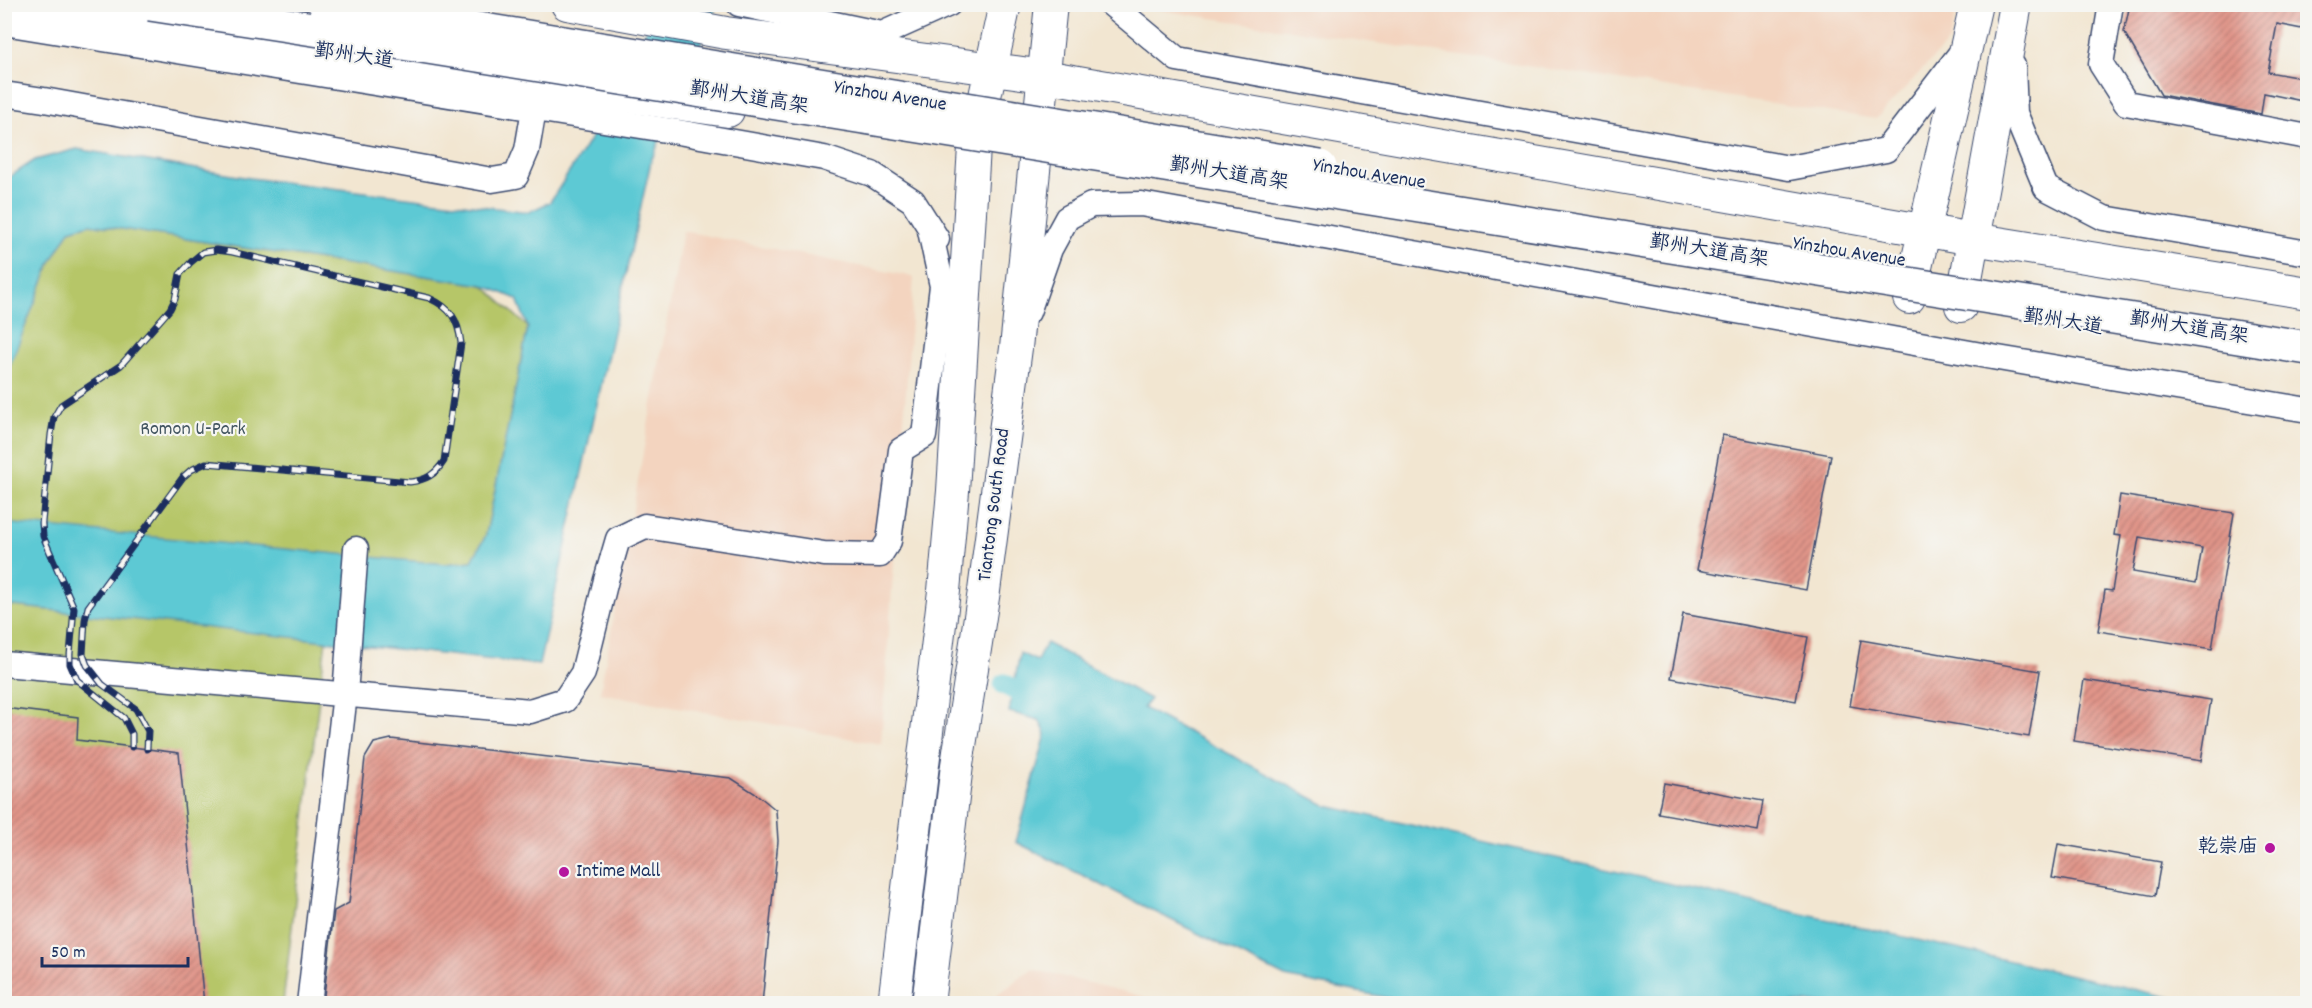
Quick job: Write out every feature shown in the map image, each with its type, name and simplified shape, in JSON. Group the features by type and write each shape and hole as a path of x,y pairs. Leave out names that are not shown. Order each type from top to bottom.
{"highway":[{"name":"鄞州大道高架","path":"150,4 2307,348"},
{"name":"Yinzhou Avenue","path":"325,4 2307,328"}],"main road":[{"name":"Yinzhou Avenue","path":"567,4 726,33 1044,76 1973,239 2307,293"},
{"path":"894,1004 944,591 974,147 1005,4"},
{"name":"Tiantong South Road","path":"928,1004 957,765 984,591 1016,348 1051,4"},
{"path":"1909,298 1976,4"},
{"name":"鄞州大道","path":"4,6 590,105 704,108"},
{"path":"1961,306 2014,17"},
{"name":"Yinzhou Avenue","path":"704,108 974,147 1961,306"},
{"name":"鄞州大道","path":"1961,306 2307,364"}],"street":[{"path":"739,4 882,34 949,4"},
{"path":"1111,4 1177,60 1789,168 1886,150 1967,44"},
{"path":"2111,4 2100,64 2126,103 2307,137"},
{"path":"2014,17 2015,113 2046,188 2104,218 2307,253"},
{"path":"4,23 534,109 590,105 678,132 824,158 872,174 913,201 943,248 964,298 960,340"},
{"path":"4,94 492,180 516,176 527,150 534,109"},
{"path":"1016,348 1050,249 1067,218 1091,206 1141,204 1998,358 2307,410"},
{"path":"4,664 530,711 566,700 584,673 618,539 645,526 824,554 880,555 889,541 901,450 924,436 942,286 929,226"},
{"path":"309,1004 345,694 356,549"}],"shaded area":[{"path":"1126,5 1958,5 1949,41 1876,119"},
{"path":"683,231 914,277 881,744 600,693"},
{"path":"1032,969 1170,1003 987,1003"}],"green space":[{"name":"Romon U-Park","path":"90,224 483,285 528,327 486,535 472,561 445,564 336,555 283,1003 5,1003 4,377 51,262 70,230"}],"water":[{"path":"659,5 717,5 651,161 539,665 5,605 5,523 445,564 472,561 486,535 528,327 517,299 483,285 90,224 70,230 51,262 5,377 5,180 35,160 77,149 250,178 529,212 550,202 588,143"},
{"path":"1046,643 1150,699 1143,708 1327,806 2195,1003 1413,1003 1285,977 1016,842 1046,734 1039,720 1009,712 1020,653 1037,661"}],"building":[{"path":"2130,4 2307,4 2307,30 2277,24 2268,72 2307,79 2307,102 2264,93 2261,114 2161,95 2124,32"},
{"path":"1722,435 1831,455 1806,590 1697,570"},
{"path":"2120,495 2234,513 2212,649 2098,631 2105,590 2112,591 2121,536 2114,535","holes":["2139,537 2202,548 2196,583 2133,572"]},
{"path":"1683,614 1808,637 1796,701 1671,678"},
{"path":"1861,640 2040,671 2029,737 1850,706"},
{"path":"2084,680 2211,700 2201,761 2074,741"},
{"path":"4,708 78,717 77,740 179,753 204,1004 4,1004"},
{"name":"Intime Mall","path":"391,739 731,778 759,796 776,810 778,841 762,1004 323,1004 334,911 349,903 365,758 374,743"},
{"path":"1664,783 1763,801 1758,831 1658,813"},
{"path":"2058,844 2161,862 2155,896 2052,878"}],"waterway":[{"path":"1004,684 1037,702"}],"railway":[{"path":"132,747 132,734 124,718 77,680 70,664 74,608 43,536 42,523 51,434 54,417 61,405 121,365 170,309 175,299 180,274 203,252 216,250 232,252 429,298 443,306 452,315 458,327 461,343 444,461 434,473 421,480 410,482 206,463 191,470 183,477 88,607 83,654 87,665 102,684 136,709 148,731 147,749"}],"place":[{"name":"乾崇庙","path":"2270,848"},
{"name":"Intime Mall","path":"564,872"}]}
